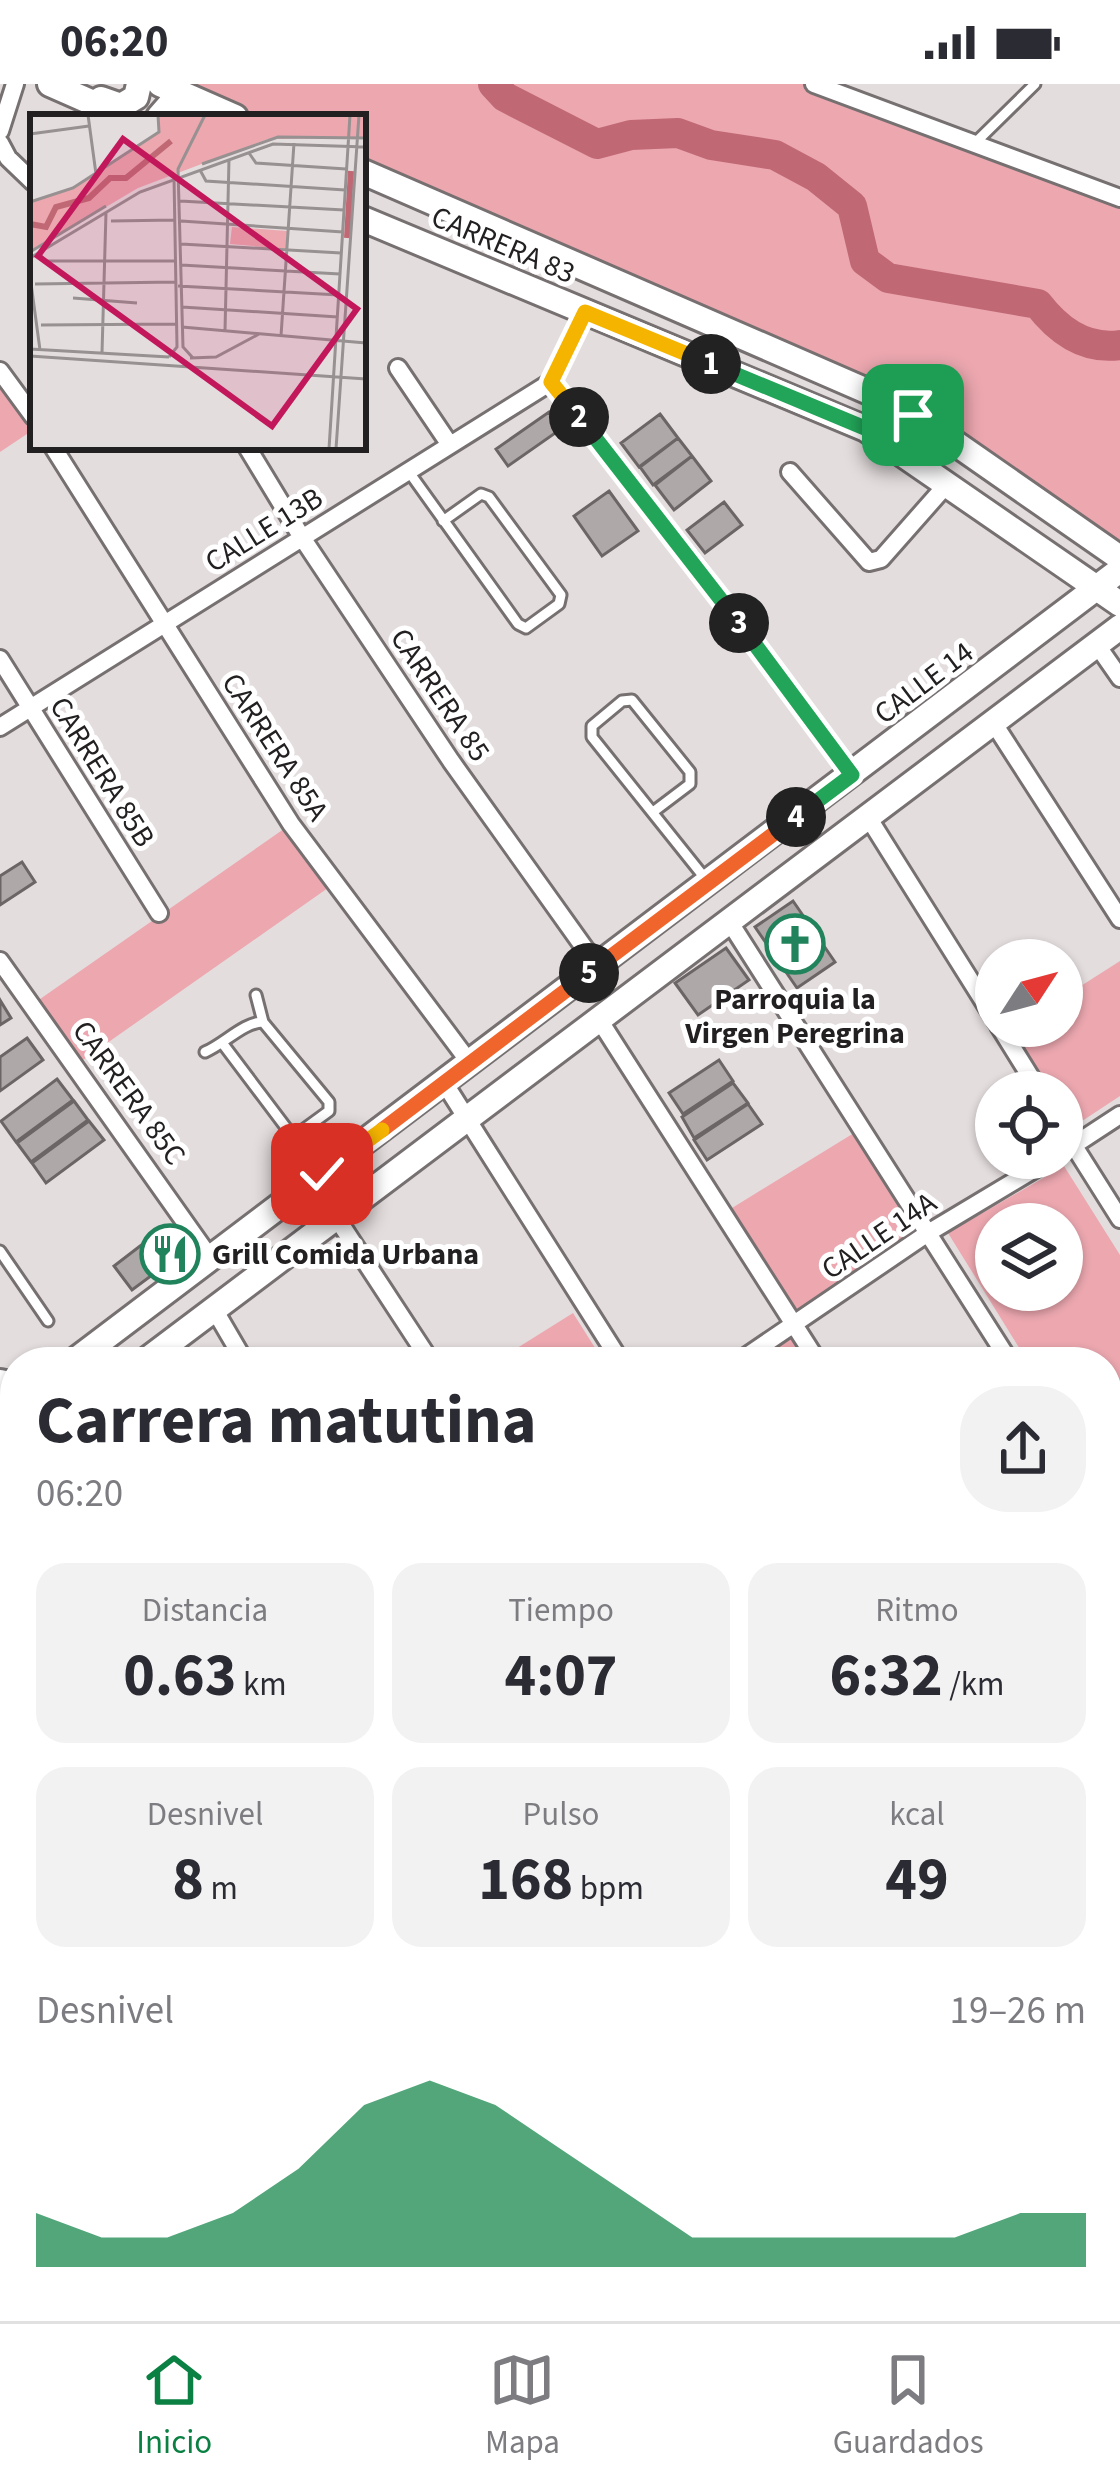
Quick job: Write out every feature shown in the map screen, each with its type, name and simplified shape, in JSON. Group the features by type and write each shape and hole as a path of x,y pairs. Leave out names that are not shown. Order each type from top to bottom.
{"street":[{"path":"0,130 15,84"},
{"path":"50,84 119,114"},
{"path":"82,97 91,95 122,106 136,97 139,84"},
{"path":"160,84 226,113"},
{"path":"814,84 1120,198"},
{"path":"161,114 169,103 179,100 210,113 226,113"},
{"path":"0,143 30,179"},
{"name":"CARRERA 83","path":"366,173 883,398 943,434 1120,558"},
{"name":"CARRERA 83","path":"366,219 866,430 1120,604"},
{"path":"585,312 551,382 852,775"},
{"path":"398,368 450,446"},
{"path":"0,371 30,411"},
{"name":"CALLE 13B","path":"0,728 551,382"},
{"path":"866,430 883,430 891,423 892,411 883,398"},
{"path":"919,464 912,451 914,439 930,430 943,434"},
{"name":"CARRERA 85A","path":"54,450 290,824 470,1063"},
{"name":"CARRERA 85","path":"249,450 451,761 598,967"},
{"path":"790,472 869,562 881,559 948,484"},
{"name":"CALLE 14","path":"94,1347 1120,570"},
{"path":"163,1347 1120,628"},
{"path":"1097,645 1120,678"},
{"name":"CARRERA 85B","path":"0,659 159,913"},
{"path":"993,722 1120,919"},
{"path":"868,817 975,989"},
{"path":"729,921 1000,1347"},
{"name":"CARRERA 85C","path":"0,961 211,1259"},
{"path":"600,1021 809,1347"},
{"path":"445,1084 612,1347"},
{"path":"1083,1139 1120,1115"},
{"path":"1083,1169 1120,1219"},
{"name":"CALLE 14A","path":"761,1347 928,1233 1018,1179"},
{"path":"335,1217 420,1347"},
{"path":"214,1309 236,1347"}],"lane":[{"path":"974,144 1035,84"},
{"path":"409,472 442,521 518,624 526,628 559,604 561,596 489,497 482,494 442,521"},
{"path":"652,812 690,784 690,772 632,700 622,701 592,726 592,737 708,883"},
{"path":"256,995 263,1022 328,1102 329,1111 292,1138"},
{"path":"205,1052 254,1021 263,1022"},
{"path":"223,1044 322,1174"},
{"path":"0,1251 48,1321"}],"shaded area":[{"path":"160,84 814,84 1120,198 1120,558 942,434 366,173 366,114 228,114"},
{"path":"0,371 30,412 30,432 0,452"},
{"path":"291,824 335,883 73,1067 30,1006"},
{"path":"1120,961 1120,1096 1083,1120 1083,1071 1035,1071 1021,1047 1083,1047 1083,985"},
{"path":"854,1133 918,1235 797,1310 732,1208"},
{"path":"1041,1179 1072,1179 1120,1255 1120,1347 1019,1347 996,1311 1083,1311 1083,1203 1000,1203"},
{"path":"975,1217 975,1277 948,1233"},
{"path":"573,1313 595,1347 519,1347"},
{"path":"795,1325 809,1347 761,1347"}],"building":[{"path":"549,412 561,429 508,466 496,449"},
{"path":"660,414 678,438 639,467 621,443"},
{"path":"678,438 692,456 653,485 640,467"},
{"path":"692,456 711,481 674,510 655,485"},
{"path":"609,491 638,531 602,556 574,516"},
{"path":"724,502 742,525 705,553 687,530"},
{"path":"22,862 35,882 0,905 0,876"},
{"name":"Parroquia la Virgen Peregrina","path":"793,901 835,962 797,988 755,927"},
{"path":"726,948 749,980 698,1015 675,983"},
{"path":"0,1000 11,1018 0,1025"},
{"path":"27,1038 43,1060 0,1091 0,1057"},
{"path":"719,1060 733,1081 683,1114 669,1093"},
{"path":"57,1079 73,1100 16,1142 1,1121"},
{"path":"733,1083 748,1103 694,1138 682,1117"},
{"path":"74,1101 88,1120 31,1162 17,1143"},
{"path":"748,1104 762,1124 707,1160 694,1140"},
{"path":"89,1121 104,1140 46,1183 32,1163"},
{"path":"161,1230 179,1255 132,1290 114,1266"}],"waterway":[{"path":"493,84 505,97 597,144 631,135 678,133 711,145 775,155 816,177 852,206 865,261 888,278 1038,304 1073,336 1095,344 1120,345"}],"place":[{"name":"Parroquia la Virgen Peregrina","path":"795,944"},
{"name":"Grill Comida Urbana","path":"170,1254"}],"route":[{"path":"322,1174 852,775 551,382 585,312 866,430 878,432 891,423 892,411 883,398 913,415"}]}
